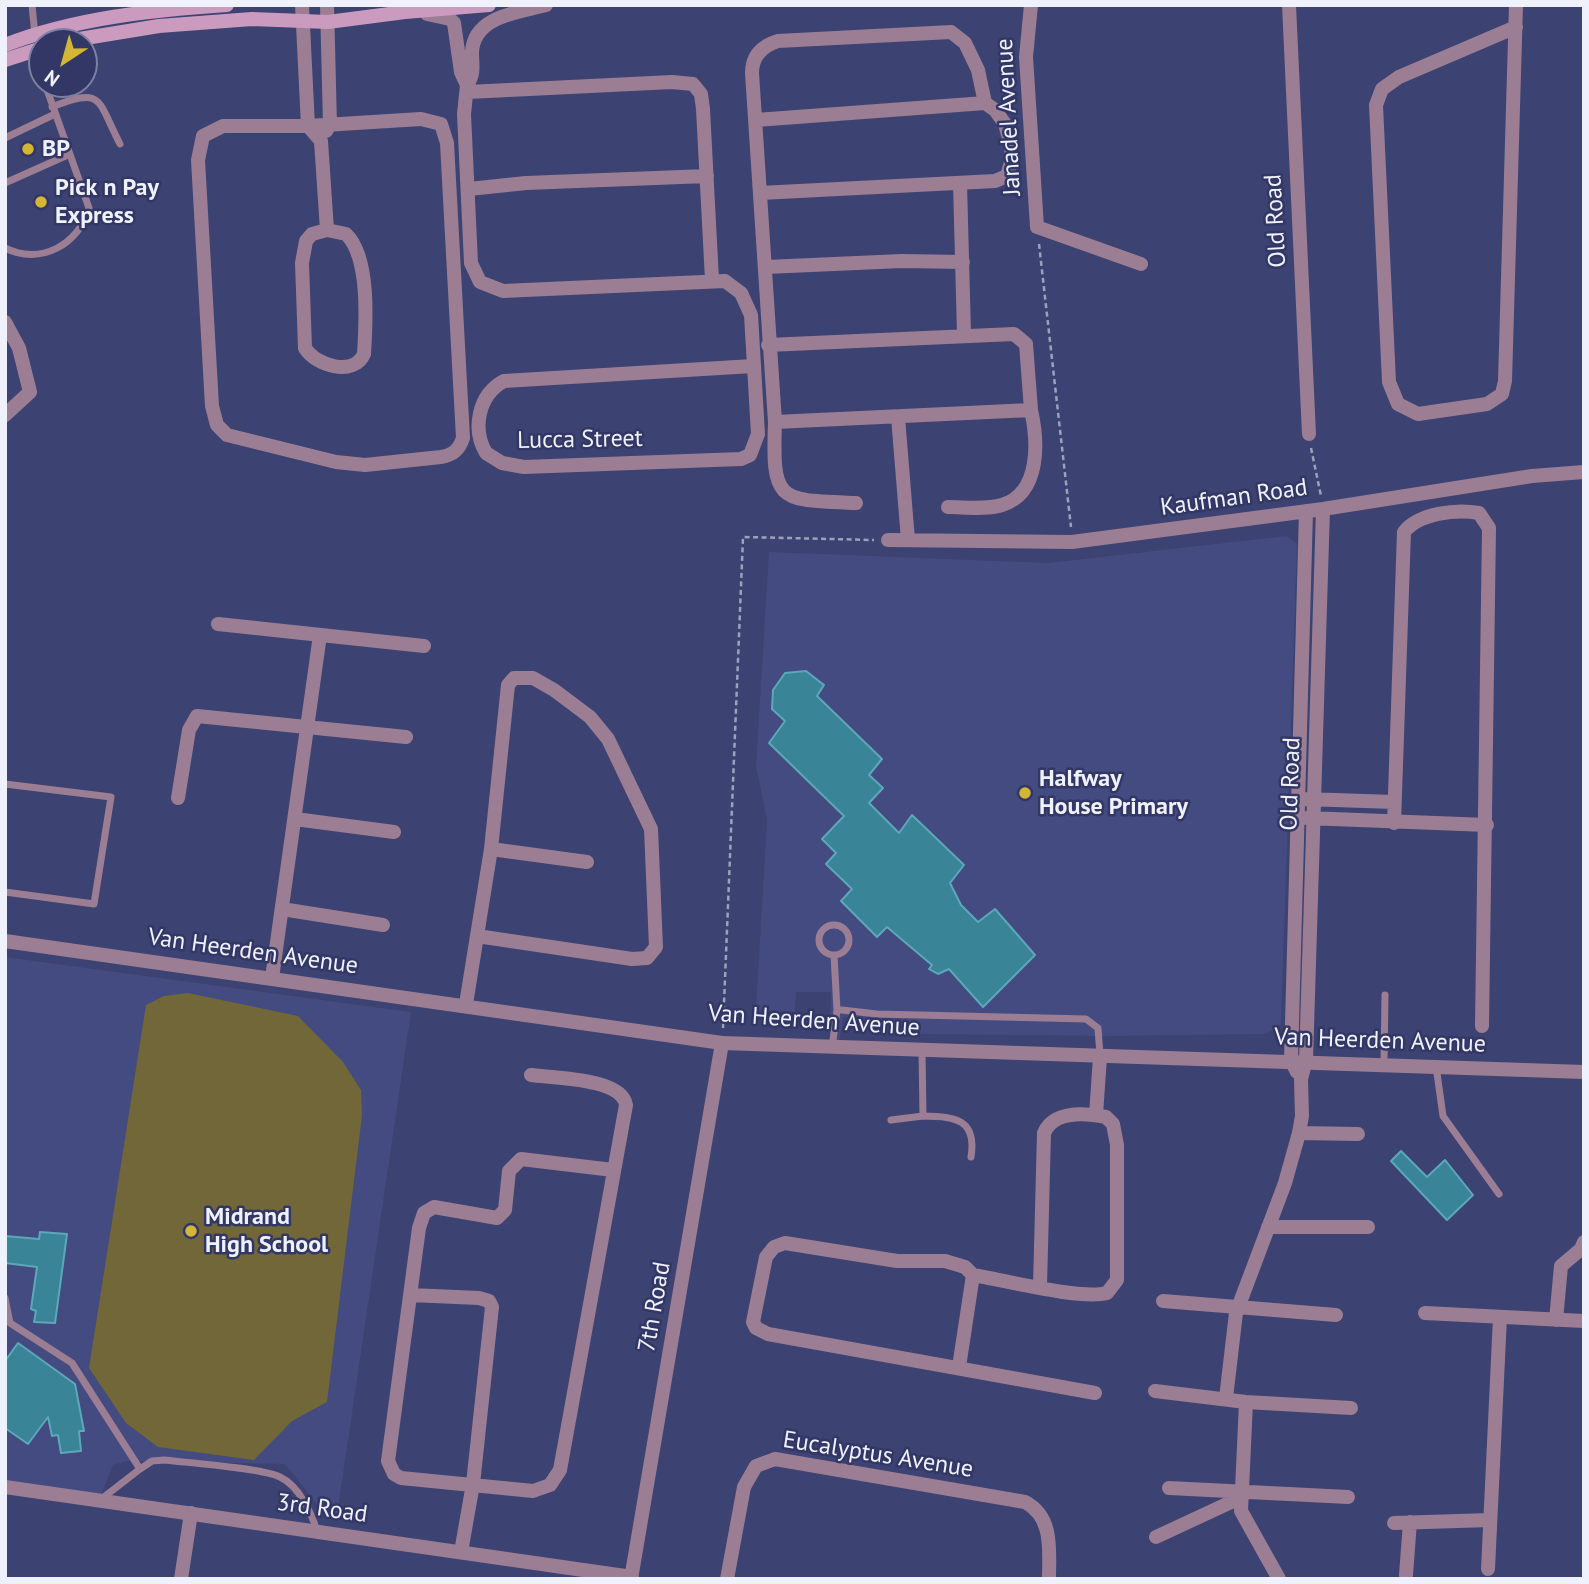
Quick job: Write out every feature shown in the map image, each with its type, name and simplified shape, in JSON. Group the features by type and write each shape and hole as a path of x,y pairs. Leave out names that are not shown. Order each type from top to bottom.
{"main road":[{"path":"63,28 104,19 226,5"},
{"path":"98,36 159,26 252,19 328,22 489,5"},
{"path":"5,46 28,37"},
{"path":"5,60 28,52"}],"street":[{"path":"302,5 308,126 321,141"},
{"path":"327,5 330,125 321,141 327,230"},
{"path":"457,32 476,33 490,22 546,5"},
{"name":"Janadel Avenue","path":"1031,5 1026,57 1038,227"},
{"name":"Old Road","path":"1289,5 1309,434"},
{"path":"1516,5 1516,27 1505,381 1502,394 1487,404 1418,414 1398,404 1389,382 1376,105 1382,89 1399,77 1516,27"},
{"path":"405,12 444,16 454,23 461,72 468,88"},
{"path":"856,503 800,501 782,490 773,467 775,422 768,345 754,58 771,43 802,38 951,32 965,43 972,55 985,103"},
{"path":"476,33 473,76 464,114 472,269 480,282 496,290 729,282 747,302 752,329 752,366"},
{"path":"468,88 693,84 701,94 712,281"},
{"path":"756,121 985,103 995,110 1005,124 1012,145 1007,176 995,181 760,193"},
{"path":"421,119 436,121 446,131 463,438 453,454 385,465 345,463 238,440 227,435 217,425 212,406 199,143 210,130 223,126 330,125 421,119"},
{"path":"469,189 526,183 707,176"},
{"path":"960,183 964,334"},
{"path":"1038,227 1141,264"},
{"path":"327,230 346,234 359,252 363,277 365,354 359,363 343,367 321,362 305,348 303,253 312,234 327,230"},
{"path":"766,267 902,261 963,262"},
{"path":"5,322 19,348 30,392 5,415"},
{"path":"768,345 964,334 1014,334 1026,341 1035,461 1023,489 999,506 948,507"},
{"name":"Lucca Street","path":"752,366 758,441 750,455 741,459 524,467 502,463 484,450 480,428 481,406 492,388 504,381 752,366"},
{"path":"775,422 1031,410"},
{"path":"898,417 908,540"},
{"name":"Kaufman Road","path":"888,540 1072,542 1323,509 1532,476 1584,472"},
{"name":"Old Road","path":"1226,1398 1238,1306 1268,1227 1299,1133 1302,1116 1298,1060 1306,818 1323,509"},
{"name":"Old Road","path":"1306,511 1307,799"},
{"path":"1394,822 1404,532 1412,524 1434,516 1479,513 1486,519 1489,528 1487,825 1482,1027"},
{"path":"218,624 424,646"},
{"path":"272,978 320,635"},
{"path":"467,1004 477,936 491,849 508,685 514,678 527,676 554,690 595,722 608,739 648,821 654,843 656,947 648,958 632,959 477,936"},
{"path":"178,798 189,730 197,716 309,725 406,737"},
{"path":"1307,799 1394,802"},
{"path":"1306,818 1487,825"},
{"path":"295,819 394,832"},
{"path":"491,849 587,862"},
{"path":"282,909 383,925"},
{"name":"Van Heerden Avenue","path":"5,941 467,1004 722,1043 922,1052 1298,1060 1584,1072"},
{"name":"7th Road","path":"634,1578 722,1043"},
{"path":"1096,1115 1100,1057"},
{"path":"531,1075 609,1086 622,1094 626,1105 560,1470 550,1485 533,1491 401,1478 390,1468 389,1453 419,1227 424,1213 430,1208 497,1217 505,1210 509,1171 515,1162 525,1158 613,1170"},
{"path":"1040,1286 1044,1133 1048,1123 1057,1117 1096,1115 1111,1120 1115,1133 1117,1280 1107,1293 1093,1295 972,1275 965,1267 945,1261 897,1261 785,1243 774,1247 766,1256 754,1316 756,1328 768,1334 1095,1393"},
{"path":"1299,1133 1358,1134"},
{"path":"1268,1227 1368,1227"},
{"path":"1556,1320 1561,1266 1581,1250 1584,1242"},
{"path":"958,1367 972,1275"},
{"path":"410,1295 479,1298 491,1304 473,1484 461,1552"},
{"path":"1163,1301 1336,1315"},
{"path":"1424,1313 1584,1321"},
{"path":"1488,1569 1500,1317"},
{"path":"1155,1391 1246,1402 1351,1408"},
{"path":"1246,1402 1243,1518 1279,1579"},
{"name":"Eucalyptus Avenue","path":"727,1579 744,1487 756,1466 775,1459 1025,1502 1042,1515 1048,1537 1049,1579"},
{"name":"3rd Road","path":"5,1487 634,1578"},
{"path":"1169,1488 1242,1495 1348,1497"},
{"path":"1156,1537 1242,1495"},
{"path":"181,1579 191,1513"},
{"path":"1394,1522 1490,1521"},
{"path":"1406,1575 1410,1522"}],"lane":[{"path":"32,5 34,28"},
{"path":"5,138 82,95 91,95 98,102 120,144"},
{"path":"5,248 24,254 59,249 75,236 89,208 50,98"},
{"path":"5,183 70,154"},
{"path":"5,784 111,797 94,904 5,892"},
{"path":"834,925 845,930 849,940 845,951 834,955 823,951 819,940 823,930 834,925"},
{"path":"832,1049 836,1010 834,955"},
{"path":"1384,1063 1385,995"},
{"path":"836,1010 1086,1019 1098,1030 1100,1057"},
{"path":"922,1052 923,1116"},
{"path":"1436,1065 1439,1104 1443,1116 1499,1194"},
{"path":"891,1120 923,1116 952,1119 968,1127 974,1139 971,1157"},
{"path":"5,1298 9,1323 72,1363 140,1469"},
{"path":"99,1500 152,1461 164,1460 279,1476 296,1491 312,1516 317,1531"}],"path":[{"path":"1038,227 1072,542"},
{"path":"1309,434 1323,509"},
{"path":"722,1043 743,537 888,540"}],"shaded area":[{"name":"Halfway House Primary","path":"1287,536 1297,544 1281,1023 1274,1030 1263,1034 1107,1036 921,1034 880,1031 871,1021 843,1017 839,1044 829,1044 831,992 796,992 795,1012 756,1009 767,820 756,766 769,552 1048,563"},
{"name":"Midrand High School","path":"5,957 411,1012 337,1515 324,1513 285,1464 127,1461 113,1465 99,1500 5,1482"},
{"path":"188,993 298,1016 343,1062 361,1090 362,1115 327,1402 292,1421 254,1460 158,1447 126,1423 89,1368 146,1005 164,996"}],"building":[{"path":"806,671 824,685 817,696 882,759 869,775 883,788 869,803 899,833 912,815 964,865 950,883 961,905 978,922 995,909 1035,955 983,1007 949,969 938,974 929,969 932,965 887,927 877,937 841,901 852,889 826,864 836,853 822,839 844,816 769,743 785,721 772,709 773,690 785,673"},
{"path":"1401,1151 1427,1177 1445,1160 1473,1195 1447,1220 1391,1161"},
{"path":"40,1232 67,1234 55,1323 34,1322 36,1311 31,1309 37,1267 5,1263 5,1236 39,1239"},
{"path":"18,1343 75,1384 84,1431 79,1431 81,1451 61,1453 58,1435 52,1436 48,1417 28,1444 5,1428 5,1361"}],"place":[{"name":"BP","path":"28,149"},
{"name":"Pick n Pay Express","path":"41,202"},
{"name":"Halfway House Primary","path":"1025,793"},
{"name":"Midrand High School","path":"191,1231"}]}
